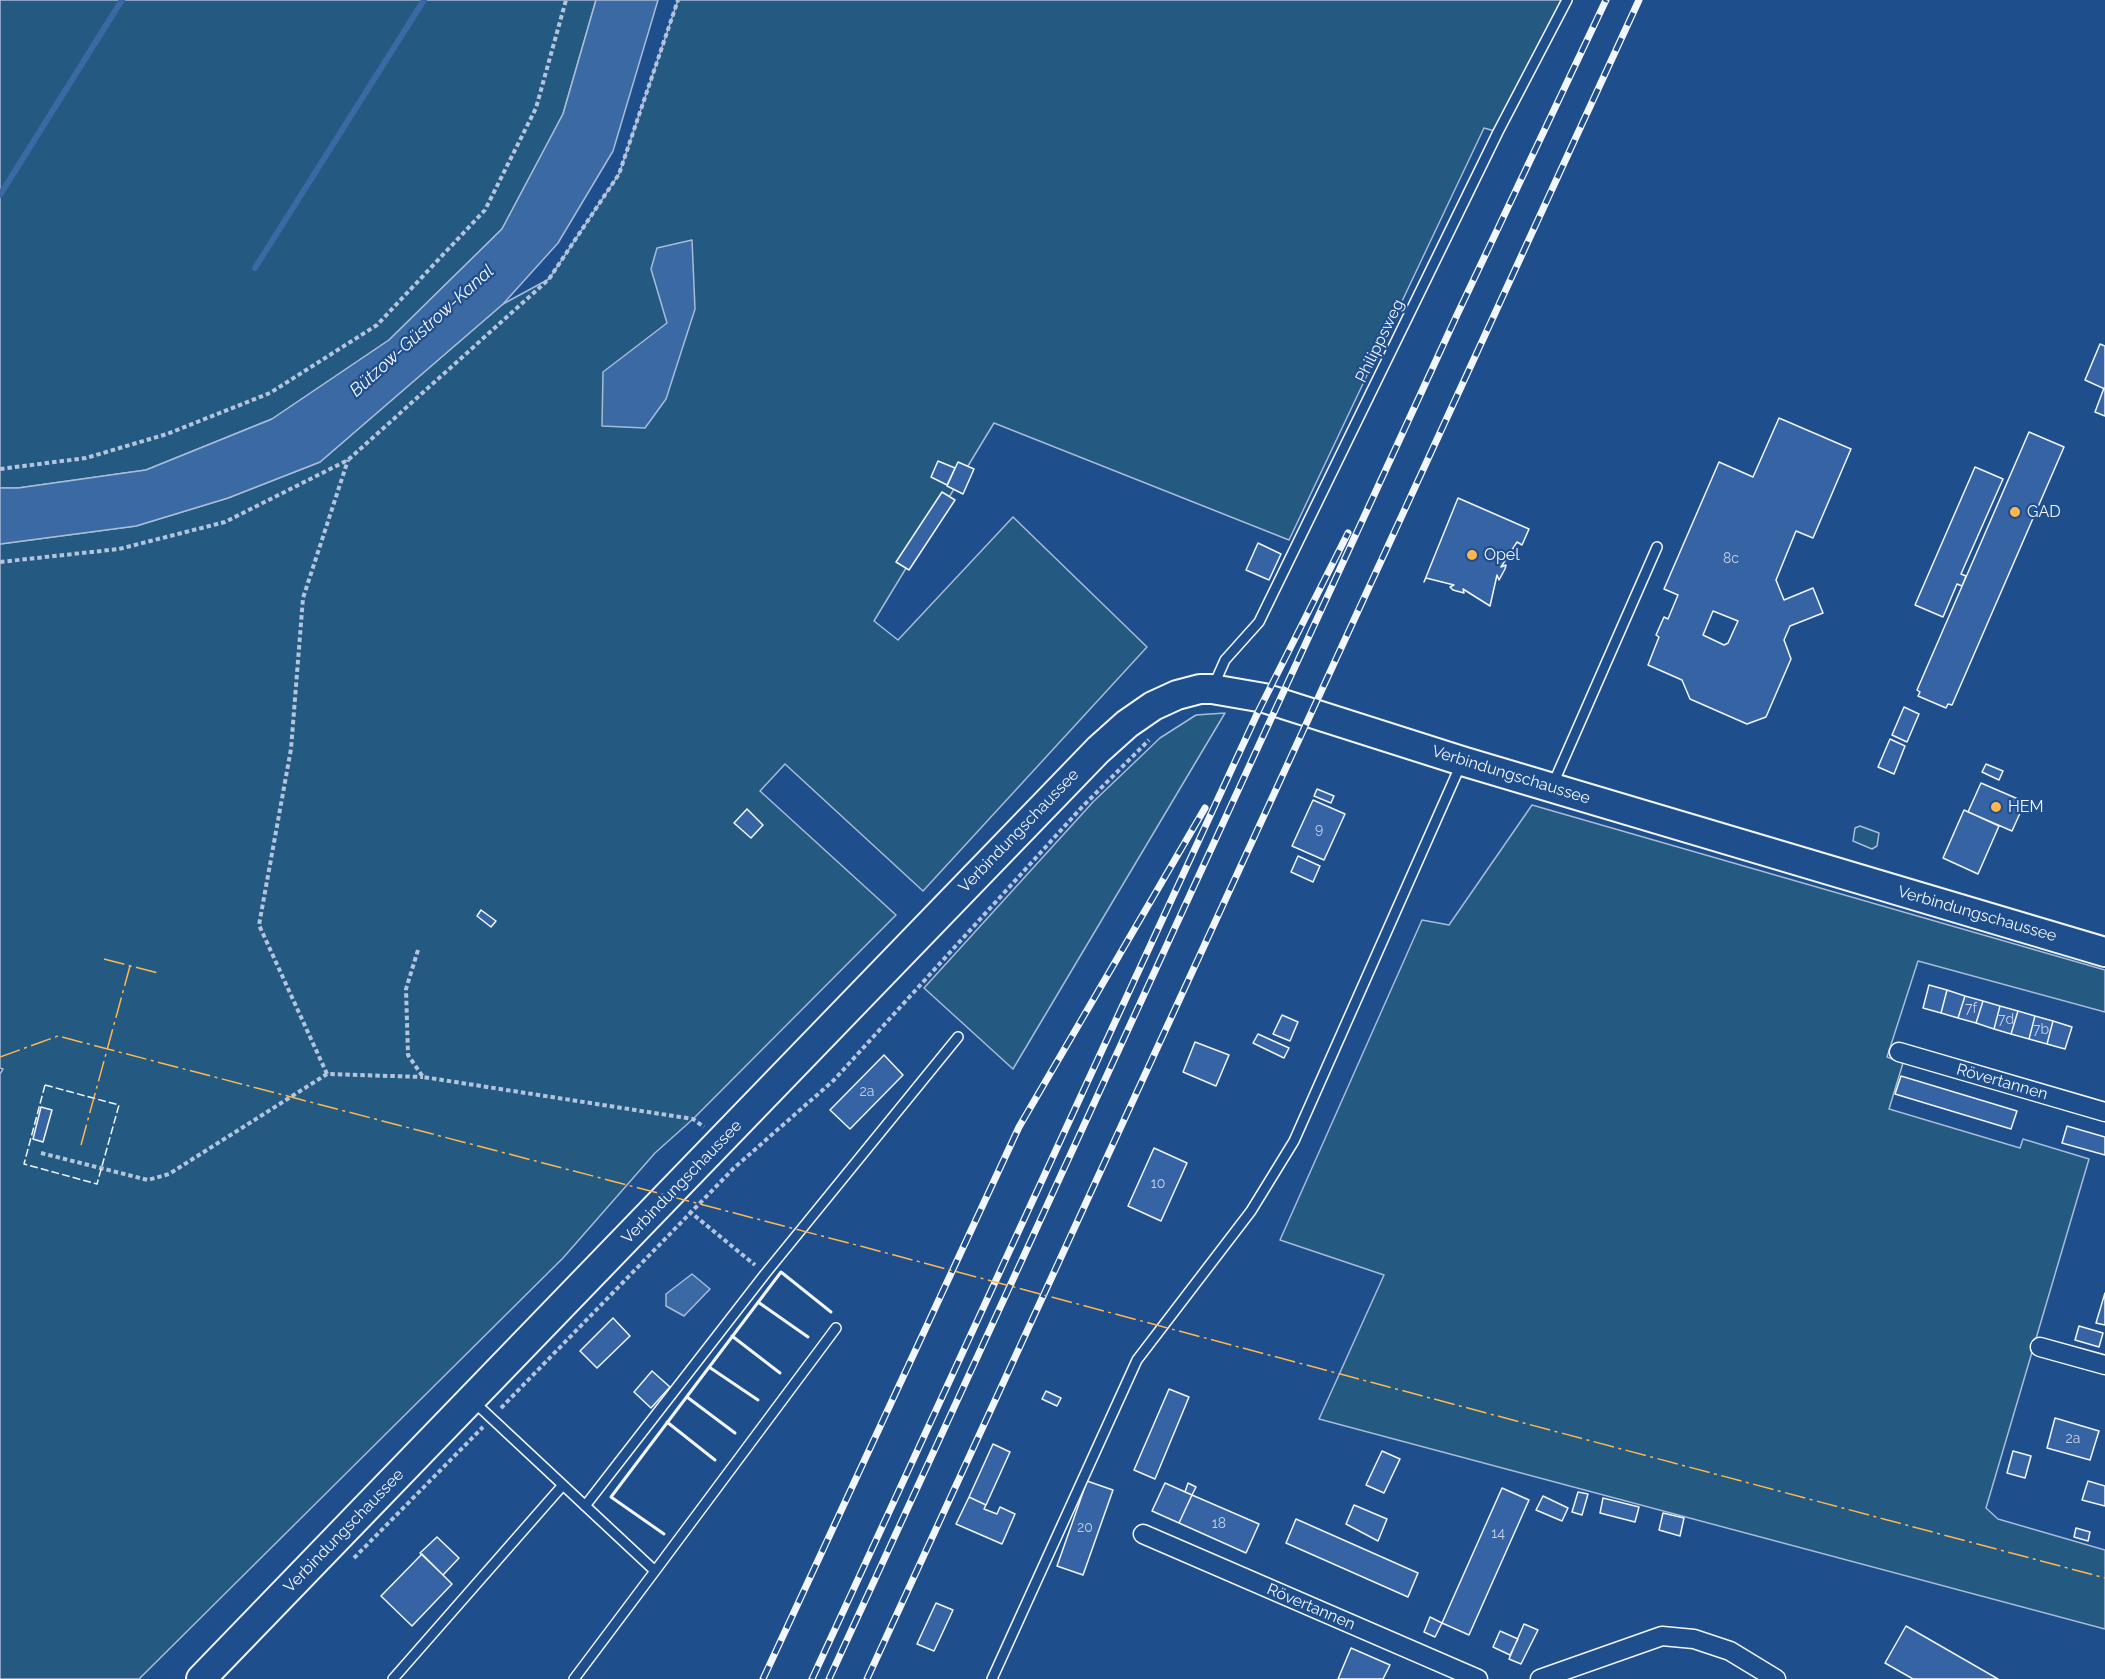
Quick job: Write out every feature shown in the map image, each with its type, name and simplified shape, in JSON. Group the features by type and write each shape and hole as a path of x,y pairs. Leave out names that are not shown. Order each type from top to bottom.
{"main road":[{"name":"Verbindungschaussee","path":"201,1679 471,1399 680,1203 722,1139 1098,750 1153,706 1177,695 1200,689 1212,689 1264,698 1551,788 2105,952"}],"street":[{"name":"Rövertannen","path":"1899,1052 2105,1112"},
{"path":"2040,1347 2105,1365"},
{"name":"Rövertannen","path":"1143,1534 1478,1679"},
{"path":"1540,1679 1662,1636 1694,1639 1730,1651 1776,1679"}],"lane":[{"name":"Philippsweg","path":"1212,689 1224,660 1259,622 1498,132 1567,0"},
{"path":"1551,788 1657,547"},
{"path":"992,1679 1137,1360 1251,1211 1294,1141 1462,761"},
{"path":"585,1506 765,1274 958,1037"},
{"path":"574,1679 836,1328"},
{"path":"471,1399 655,1571"},
{"path":"393,1679 563,1485"}],"path":[{"path":"0,469 86,458 166,434 270,393 377,325 485,210 536,108 566,0"},
{"path":"0,562 119,549 225,522 348,460 549,279 619,174 678,0"},
{"path":"327,1074 259,925 291,749 303,598 348,460"},
{"path":"351,1562 490,1419 680,1203 734,1168 834,1080 1082,807 1155,734"},
{"path":"418,950 406,989 407,1044 408,1055 423,1077"},
{"path":"41,1154 148,1180 169,1174 327,1074 423,1077 693,1119 722,1139"},
{"path":"680,1203 765,1274"}],"shaded area":[{"path":"0,0 596,0 563,114 502,229 389,340 272,419 146,470 18,488 0,488"},
{"path":"678,0 1567,0 1498,132 1484,128 1289,540 994,423 874,621 898,640 1013,517 1147,647 923,891 785,764 760,791 896,915 693,1119 655,1153 563,1258 139,1679 0,1679 0,1074 3,1069 0,1068 0,544 136,526 228,498 320,462 503,304 549,279 619,174"},
{"path":"1225,713 1013,1069 924,988 1093,802 1160,738 1196,715"},
{"path":"1532,805 2105,970 2105,1012 1918,961 1887,1057 1903,1063 1889,1109 2020,1148 2023,1139 2089,1159 1986,1508 1998,1519 2105,1550 2105,1629 1319,1419 1384,1275 1280,1240 1422,920 1449,925"},
{"path":"1860,826 1879,833 1877,846 1872,849 1853,841 1855,828"}],"water":[{"name":"Bützow-Güstrow-Kanal","path":"596,0 658,0 613,151 558,243 503,304 320,462 228,498 136,526 0,544 0,488 18,488 146,470 272,419 389,340 502,229 563,114"},
{"path":"692,240 695,309 666,399 645,428 602,426 603,372 667,323 651,269 657,248"},
{"path":"692,1274 710,1289 684,1316 666,1306 666,1294"}],"building":[{"path":"2100,344 2105,346 2105,389 2085,380"},
{"path":"2105,389 2105,416 2095,412"},
{"path":"1779,418 1851,449 1813,538 1796,531 1776,580 1784,600 1813,588 1823,613 1790,626 1784,640 1791,659 1766,717 1747,724 1690,699 1682,680 1648,665 1659,637 1656,635 1664,617 1668,619 1678,595 1664,589 1719,462 1753,477","holes":["1713,611 1738,621 1728,643 1724,645 1703,635"]},
{"name":"GAD","path":"2029,432 2064,447 1952,705 1948,704 1946,708 1918,696 1920,692 1917,690"},
{"path":"938,461 955,468 947,485 931,477"},
{"path":"958,462 974,469 963,494 947,486"},
{"path":"1975,467 2003,479 1961,574 1966,576 1962,586 1957,584 1943,617 1915,605"},
{"path":"942,492 955,500 909,570 896,562"},
{"name":"Opel","path":"1458,498 1529,529 1522,545 1517,542 1501,567 1506,565 1499,580 1497,575 1490,606 1463,589 1464,593 1453,590 1450,587 1454,585 1426,578 1424,582"},
{"path":"1258,543 1281,554 1269,580 1246,570"},
{"path":"1904,707 1919,714 1907,742 1892,735"},
{"path":"1890,739 1905,746 1894,774 1878,767"},
{"path":"1986,764 2003,771 1999,780 1982,772"},
{"name":"HEM","path":"1981,783 2025,802 2012,831 1968,812"},
{"path":"1317,789 1334,796 1331,803 1314,796"},
{"path":"1313,800 1345,814 1324,860 1292,846"},
{"path":"747,809 763,825 751,838 734,823"},
{"path":"1964,810 1999,826 1978,874 1943,858"},
{"path":"1298,856 1320,866 1313,882 1291,872"},
{"path":"481,910 496,921 491,927 477,916"},
{"path":"1929,985 1947,990 1941,1013 1923,1008"},
{"path":"1947,990 1965,996 1958,1018 1941,1013"},
{"path":"1965,996 1983,1001 1976,1023 1958,1018"},
{"path":"1983,1001 2000,1006 1994,1029 1976,1023"},
{"path":"2000,1006 2018,1011 2011,1034 1994,1029"},
{"path":"2018,1011 2035,1016 2029,1039 2011,1034"},
{"path":"1282,1015 1298,1022 1290,1041 1273,1034"},
{"path":"2035,1016 2053,1021 2047,1044 2029,1039"},
{"path":"2053,1021 2072,1027 2065,1049 2047,1044"},
{"path":"1258,1034 1289,1048 1284,1058 1253,1043"},
{"path":"1195,1042 1229,1055 1216,1086 1183,1072"},
{"path":"884,1055 903,1075 850,1129 830,1110"},
{"path":"1901,1076 2017,1111 2011,1129 1895,1094"},
{"path":"41,1107 52,1110 43,1142 33,1139"},
{"path":"2067,1126 2105,1137 2105,1155 2062,1143"},
{"path":"1154,1148 1187,1163 1161,1221 1128,1206"},
{"path":"2105,1293 2105,1325 2096,1323"},
{"path":"613,1318 630,1336 597,1368 580,1351"},
{"path":"2079,1326 2103,1333 2099,1347 2075,1340"},
{"path":"652,1371 670,1387 651,1408 634,1392"},
{"path":"1169,1389 1189,1397 1155,1479 1134,1470"},
{"path":"1046,1391 1061,1398 1057,1406 1042,1399"},
{"path":"2055,1418 2099,1431 2090,1460 2047,1448"},
{"path":"993,1444 1010,1452 986,1505 969,1497"},
{"path":"1382,1451 1400,1459 1384,1493 1366,1485"},
{"path":"2013,1451 2031,1456 2025,1478 2007,1473"},
{"path":"1087,1481 1113,1490 1083,1575 1057,1566"},
{"path":"2088,1481 2105,1486 2105,1506 2082,1500"},
{"path":"1165,1483 1192,1495 1179,1523 1152,1511"},
{"path":"1188,1483 1196,1487 1192,1495 1185,1492"},
{"path":"1502,1488 1529,1500 1469,1635 1442,1623"},
{"path":"1578,1492 1588,1494 1582,1515 1572,1512"},
{"path":"1192,1495 1259,1524 1246,1553 1179,1523"},
{"path":"1543,1496 1568,1508 1562,1521 1536,1510"},
{"path":"969,1497 986,1505 984,1509 997,1514 1000,1507 1015,1514 1002,1544 956,1524"},
{"path":"1603,1498 1639,1507 1635,1522 1600,1513"},
{"path":"1354,1505 1387,1519 1378,1541 1346,1524"},
{"path":"1663,1513 1684,1518 1680,1536 1659,1530"},
{"path":"1296,1519 1418,1573 1408,1597 1286,1543"},
{"path":"2076,1528 2090,1532 2088,1541 2074,1537"},
{"path":"437,1537 459,1558 443,1575 420,1553"},
{"path":"422,1554 452,1584 412,1626 381,1596"},
{"path":"936,1603 953,1610 934,1651 917,1644"},
{"path":"1430,1617 1442,1623 1435,1637 1424,1632"},
{"path":"1524,1624 1538,1630 1521,1664 1509,1659"},
{"path":"1906,1626 1998,1679 1913,1679 1885,1663"},
{"path":"1500,1631 1518,1639 1510,1655 1493,1647"},
{"path":"1351,1648 1390,1665 1383,1679 1338,1679"}],"waterway":[{"path":"0,195 122,0"},
{"path":"255,268 424,0"}],"railway":[{"path":"829,1679 1456,317 1606,0"},
{"path":"867,1679 1639,0"},
{"path":"812,1679 1258,712 1348,533"},
{"path":"763,1679 1019,1127 1205,808"}],"fence":[{"path":"45,1085 119,1105 97,1184 24,1164 45,1085"}],"wall":[{"path":"664,1534 611,1497 781,1272 831,1312"},
{"path":"758,1302 808,1337"},
{"path":"732,1336 780,1373"},
{"path":"709,1367 758,1400"},
{"path":"687,1397 735,1433"},
{"path":"667,1422 715,1460"}],"power":[{"path":"104,959 158,973"},
{"path":"81,1145 130,966"},
{"path":"0,1057 58,1036 864,1247 2105,1578"}],"place":[{"name":"GAD","path":"2015,512"},
{"name":"Opel","path":"1472,555"},
{"name":"HEM","path":"1996,807"}]}
